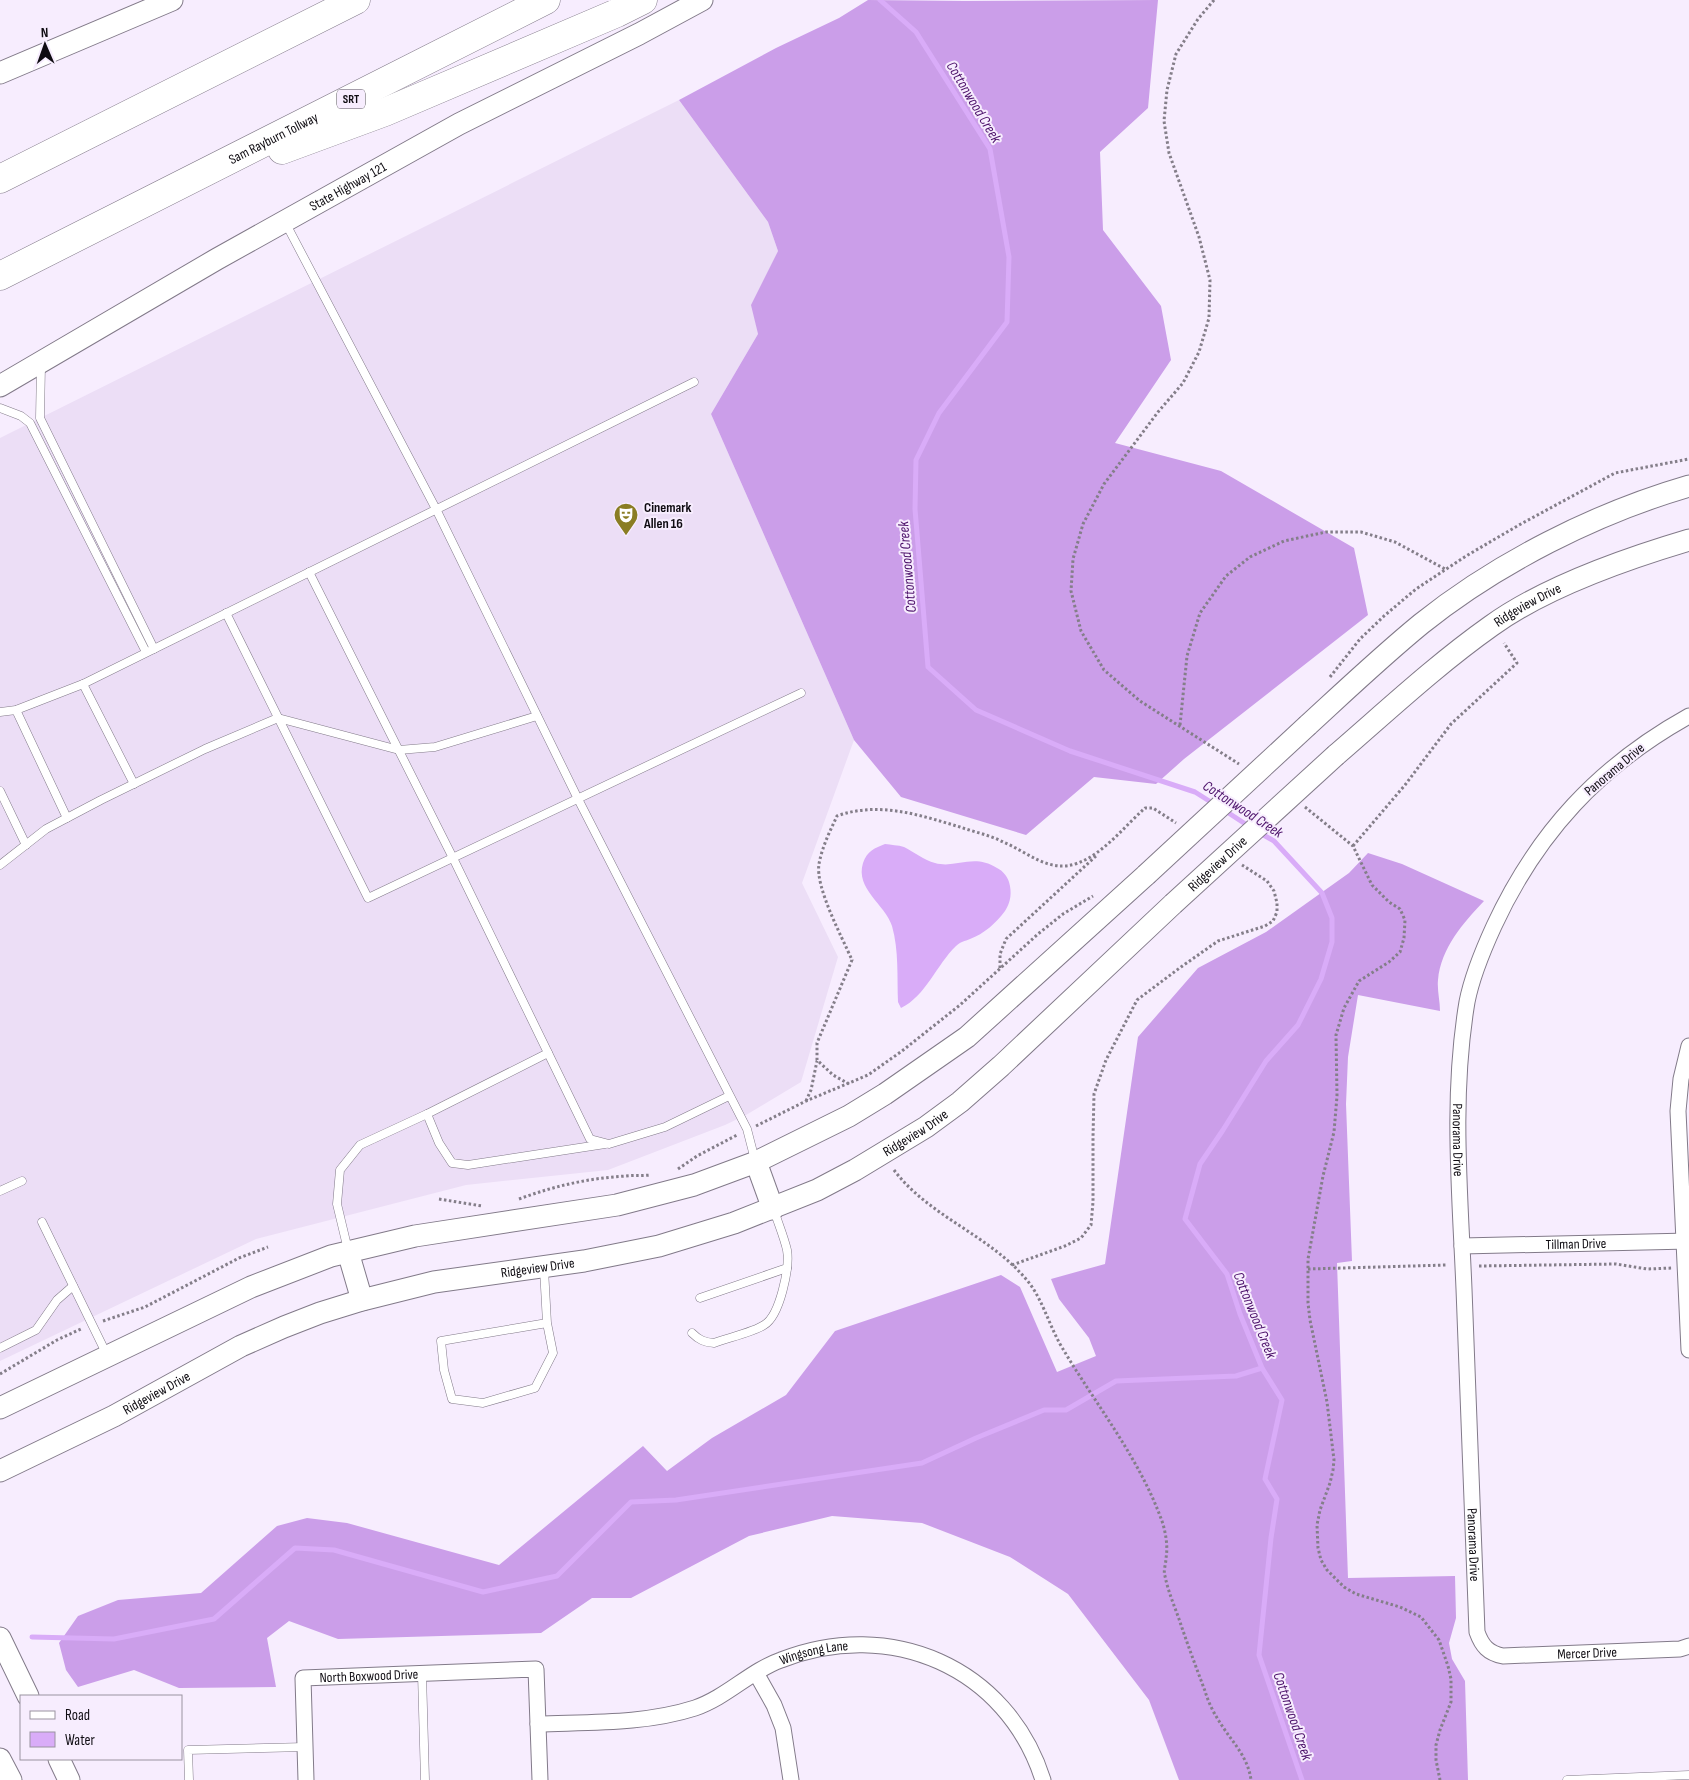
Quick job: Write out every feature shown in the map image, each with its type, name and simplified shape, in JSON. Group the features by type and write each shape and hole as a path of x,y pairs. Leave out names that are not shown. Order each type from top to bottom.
{"highway":[{"path":"264,45 317,0"},
{"path":"0,179 356,0"},
{"name":"Sam Rayburn Tollway","path":"0,276 546,0"},
{"path":"156,197 385,112 617,13 642,0"}],"main road":[{"path":"0,73 172,0"},
{"name":"State Highway 121","path":"0,386 284,221 459,124 639,34 702,0"},
{"path":"0,1408 265,1281 348,1252 439,1231 617,1205 694,1185 756,1162 849,1116 885,1094 967,1037 1420,624 1485,580 1528,554 1582,527 1689,486"},
{"name":"Ridgeview Drive","path":"0,1471 114,1416 256,1339 320,1313 362,1300 434,1282 584,1261 659,1246 710,1232 773,1208 816,1190 855,1170 941,1116 1001,1066 1173,904 1336,755 1421,681 1492,625 1527,604 1568,584 1612,566 1689,540"},
{"path":"756,1162 773,1208"},
{"path":"348,1252 362,1300"},
{"path":"0,1638 28,1695"},
{"path":"0,1759 11,1780"},
{"path":"59,1760 69,1780"}],"street":[{"name":"Panorama Drive","path":"1486,1650 1477,1632 1457,1145 1460,1054 1468,999 1482,953 1506,899 1529,861 1555,826 1584,793 1617,763 1651,738 1689,716"},
{"path":"1689,1046 1681,1079 1678,1111 1687,1241 1685,1267 1689,1350"},
{"name":"Tillman Drive","path":"1462,1246 1687,1241"},
{"name":"Wingsong Lane","path":"538,1724 664,1717 697,1707 712,1700 779,1660 840,1644 873,1644 906,1649 931,1658 956,1670 990,1695 1015,1723 1024,1737 1039,1767 1043,1780"},
{"name":"Mercer Drive","path":"1486,1650 1503,1656 1680,1649 1689,1646"},
{"name":"North Boxwood Drive","path":"306,1780 303,1678 536,1669 538,1724"},
{"path":"756,1673 774,1705 783,1728 791,1780"},
{"path":"538,1724 540,1780"}],"lane":[{"path":"284,221 436,509 578,799 747,1129 756,1162"},
{"path":"41,363 40,418 150,650"},
{"path":"0,712 16,710 82,684 694,382"},
{"path":"0,408 21,416 30,423 150,650"},
{"path":"309,572 453,858 590,1139 609,1144"},
{"path":"226,613 368,898 801,693"},
{"path":"82,684 134,784"},
{"path":"16,710 67,818"},
{"path":"0,866 46,830 67,818 205,750 278,718 398,750 435,747 537,716"},
{"path":"0,791 26,845"},
{"path":"348,1252 337,1204 340,1170 360,1146 548,1053"},
{"path":"428,1114 439,1143 452,1163 468,1165 609,1144 665,1127 729,1096"},
{"path":"0,1191 22,1181"},
{"path":"692,1333 698,1339 714,1343 766,1325 776,1309 788,1268 787,1250 773,1208"},
{"path":"42,1222 107,1356"},
{"path":"544,1267 547,1323 553,1353 535,1388 483,1403 452,1399 444,1370 441,1341 547,1323"},
{"path":"700,1298 788,1268"},
{"path":"0,1348 36,1330 57,1300 73,1286"},
{"path":"422,1674 425,1780"},
{"path":"189,1780 188,1750 305,1747"},
{"path":"1567,1780 1689,1775"}],"path":[{"path":"1214,0 1198,19 1176,54 1167,90 1164,121 1169,153 1199,237 1210,280 1209,318 1199,352 1183,383 1158,412 1104,484 1083,524 1073,559 1071,590 1081,631 1104,670 1140,701 1247,769"},
{"path":"1180,726 1187,656 1200,614 1226,576 1250,557 1284,541 1326,532 1361,532 1395,542 1445,569"},
{"path":"1354,846 1405,785 1451,724 1517,663 1504,643"},
{"path":"1305,807 1354,846 1372,885 1400,910 1404,920 1404,938 1400,952 1389,962 1359,980 1344,1008 1336,1035 1337,1096 1334,1132 1323,1176 1308,1259 1310,1320 1327,1402 1334,1460 1330,1483 1320,1510 1317,1530 1318,1548 1327,1570 1344,1587 1356,1594 1400,1607 1421,1617 1439,1640 1451,1679 1452,1691 1451,1702 1436,1745 1436,1760 1440,1780"},
{"path":"1000,968 1000,954 1006,939 1145,808 1153,808 1177,824"},
{"path":"806,1101 811,1090 817,1060 818,1042 852,960 828,905 820,879 819,865 837,816 852,810 881,809 919,814 1004,842 1037,861 1055,866 1076,864 1100,852"},
{"path":"1012,1265 1081,1238 1091,1224 1094,1094 1106,1060 1138,1000 1180,967 1218,941 1265,926 1273,921 1277,912 1277,903 1274,892 1267,881 1234,860"},
{"path":"675,1171 697,1156 747,1129 806,1101 868,1075 902,1051 960,1004 1017,952 1063,914 1100,890"},
{"path":"817,1060 834,1075 849,1084"},
{"path":"894,1170 901,1180 930,1206 976,1237 1012,1265 1030,1284 1039,1299 1051,1326 1109,1419 1148,1488 1165,1532 1167,1548 1164,1574 1174,1606 1207,1698 1220,1723 1246,1760 1251,1780"},
{"path":"513,1202 573,1182 612,1177 654,1175"},
{"path":"439,1199 486,1206"},
{"path":"0,1374 57,1340 92,1324 145,1307 239,1258 268,1247"},
{"path":"1308,1269 1616,1264 1647,1269 1685,1267"}],"shaded area":[{"path":"868,0 1158,0 1148,108 1100,152 1103,230 1161,306 1171,360 1115,443 1221,471 1354,548 1368,615 1184,759 1156,784 1094,777 1026,835 901,797 854,740 711,414 758,334 751,305 778,251 768,222 679,100 776,48 839,18"},
{"path":"679,100 768,222 778,251 752,305 758,334 711,414 854,740 802,883 838,957 801,1082 746,1115 725,1125 608,1170 466,1185 256,1239 0,1361 0,438"},
{"path":"1368,853 1402,864 1484,901 1461,927 1444,957 1438,980 1440,1011 1358,995 1348,1057 1346,1104 1352,1261 1337,1263 1348,1578 1455,1576 1456,1618 1449,1643 1452,1659 1465,1681 1468,1780 1179,1780 1149,1700 1068,1594 1010,1557 922,1523 832,1516 749,1536 631,1598 592,1598 541,1633 338,1639 289,1621 267,1638 276,1687 179,1688 134,1670 78,1687 66,1670 59,1643 78,1616 118,1600 201,1593 277,1526 307,1518 347,1523 499,1565 643,1446 667,1471 712,1438 786,1395 835,1331 1001,1275 1020,1287 1057,1372 1096,1356 1089,1338 1059,1299 1051,1279 1105,1264 1138,1037 1198,968 1266,932 1349,873"}],"water":[{"path":"885,844 904,847 935,863 950,864 972,861 988,864 999,869 1004,874 1010,889 1009,904 998,920 980,934 956,946 917,996 901,1008 898,1002 897,954 892,926 867,889 863,881 862,872 863,863 869,853"}],"waterway":[{"name":"Cottonwood Creek","path":"880,0 916,32 990,149 1009,257 1007,322 939,413 916,460 915,509 928,667 976,710 1070,751 1195,792 1214,804"},
{"name":"Cottonwood Creek","path":"1224,810 1250,827"},
{"name":"Cottonwood Creek","path":"1260,833 1274,841 1322,893 1332,918 1332,942 1321,979 1298,1025 1266,1061 1200,1164 1185,1219 1227,1274 1240,1314 1262,1368 1282,1400 1265,1479 1277,1499 1259,1655 1302,1780"},
{"path":"32,1637 114,1639 214,1619 295,1548 334,1550 483,1592 557,1576 631,1502 676,1500 922,1463 1044,1410 1066,1410 1116,1381 1236,1376 1262,1368"}],"place":[{"name":"Cinemark Allen 16","path":"626,536"}]}
